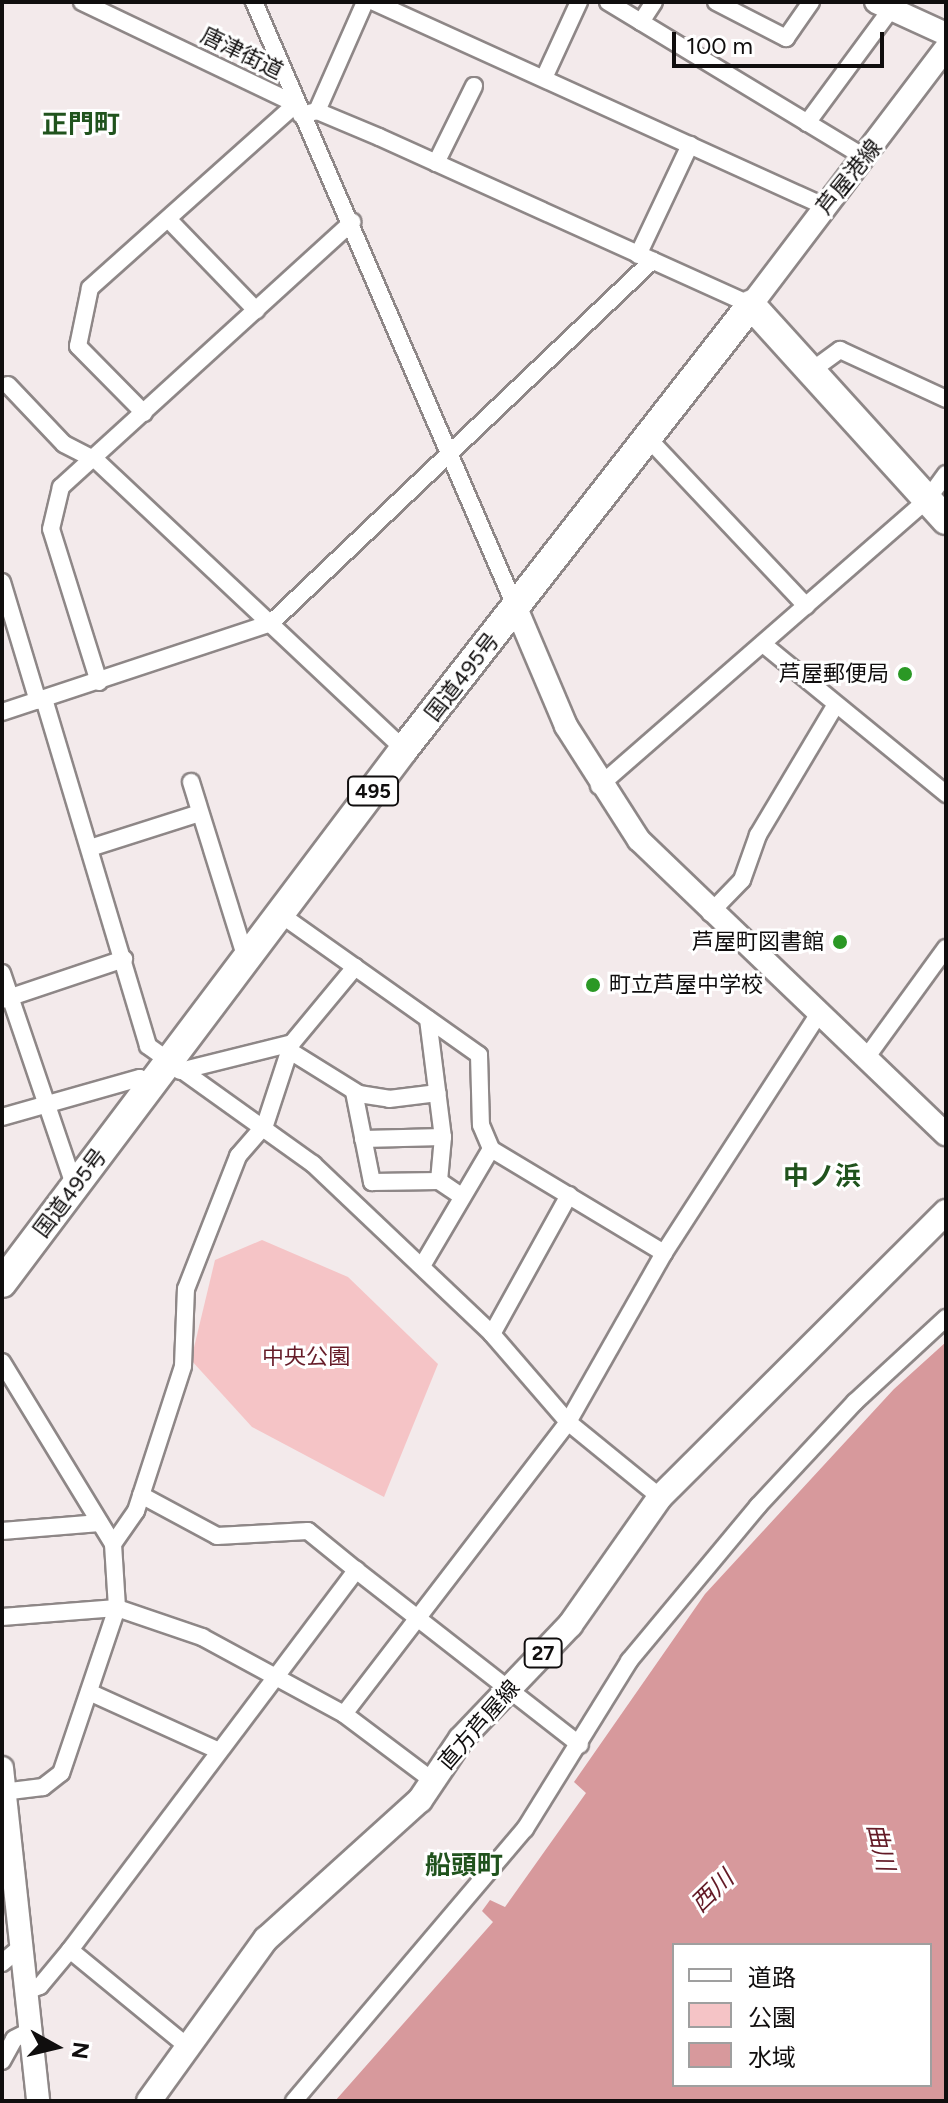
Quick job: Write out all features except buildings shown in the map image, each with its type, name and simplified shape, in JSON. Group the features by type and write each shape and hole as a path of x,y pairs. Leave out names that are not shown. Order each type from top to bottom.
{"highway":[{"path":"751,305 937,510"},
{"name":"国道495号","path":"2,1283 150,1086 173,1067 246,959 404,749 516,608 645,435 751,305"}],"main road":[{"name":"直方芦屋線","path":"149,2101 266,1939 420,1800 432,1780 512,1686 570,1625 660,1497 946,1212"}],"street":[{"name":"唐津街道","path":"82,2 113,8 305,110 436,163 751,305"},
{"path":"254,2 305,110 566,726 599,786 639,840 710,913 946,1134"},
{"path":"144,413 78,346 90,288 168,219 305,110 365,2"},
{"path":"374,2 824,206"},
{"path":"544,78 579,2"},
{"path":"608,2 866,158"},
{"path":"641,22 654,2"},
{"path":"716,2 786,38 811,2"},
{"path":"807,123 884,5 946,34"},
{"name":"芦屋港線","path":"751,305 824,206 866,158 946,48"},
{"path":"436,163 474,86"},
{"path":"2,712 271,623 450,455 645,258 690,145"},
{"path":"168,219 256,310"},
{"path":"99,682 51,529 61,487 97,461 144,413 352,222"},
{"path":"811,371 840,350 946,399"},
{"path":"8,385 64,444 97,461 404,749"},
{"path":"645,435 806,606"},
{"path":"599,786 806,606 937,510 946,474"},
{"path":"2,582 90,848 148,1046 173,1067 265,1125 422,1266 492,1334 568,1422 660,1497"},
{"path":"763,644 946,794"},
{"path":"710,913 742,880 758,835 835,706"},
{"path":"191,782 246,959"},
{"path":"90,848 200,813"},
{"path":"280,914 479,1055 481,1125 491,1149 664,1253"},
{"path":"866,1058 946,948"},
{"path":"6,999 124,959"},
{"path":"113,1544 141,1495 183,1366 186,1289 238,1156 265,1125 291,1047 355,967"},
{"path":"2,973 6,999 41,1102 74,1185"},
{"path":"344,1714 568,1422 664,1253 819,1013"},
{"path":"428,1019 443,1137 439,1181"},
{"path":"173,1067 291,1047 354,1092 389,1099 438,1093"},
{"path":"2,1117 41,1102 140,1078 150,1086"},
{"path":"354,1092 372,1182 439,1181 461,1196"},
{"path":"363,1139 443,1137"},
{"path":"422,1266 491,1149"},
{"path":"492,1334 569,1195"},
{"path":"294,2101 525,1829 580,1745 629,1661 758,1506 855,1402 946,1318"},
{"path":"2,1362 113,1544 117,1608 61,1773 43,1787 3,1792"},
{"path":"141,1495 217,1536 308,1531 512,1686 580,1745"},
{"path":"2,1531 100,1523"},
{"path":"24,1992 40,1986 70,1950 356,1570"},
{"path":"2,1617 117,1608 221,1645 344,1714 432,1780"},
{"path":"89,1692 219,1751"},
{"path":"2,1768 9,1904 20,1948 38,2101"},
{"path":"2,1963 20,1948"},
{"path":"70,1950 188,2047"},
{"path":"2,2061 14,2039 28,2032"}],"green space":[{"name":"中央公園","path":"262,1240 348,1277 438,1364 384,1497 252,1427 191,1360 215,1260"}],"water":[{"path":"946,1342 946,2101 335,2101 493,1922 482,1911 490,1900 505,1907 586,1793 574,1782 705,1594 894,1389"}],"place":[{"name":"芦屋郵便局","path":"905,674"},
{"name":"芦屋町図書館","path":"840,942"},
{"name":"町立芦屋中学校","path":"593,985"}],"district":[{"name":"正門町","path":"81,125"},
{"name":"中ノ浜","path":"822,1177"},
{"name":"船頭町","path":"464,1866"}],"water label":[{"name":"曲川","path":"881,1847"},
{"name":"西川","path":"712,1891"}]}
